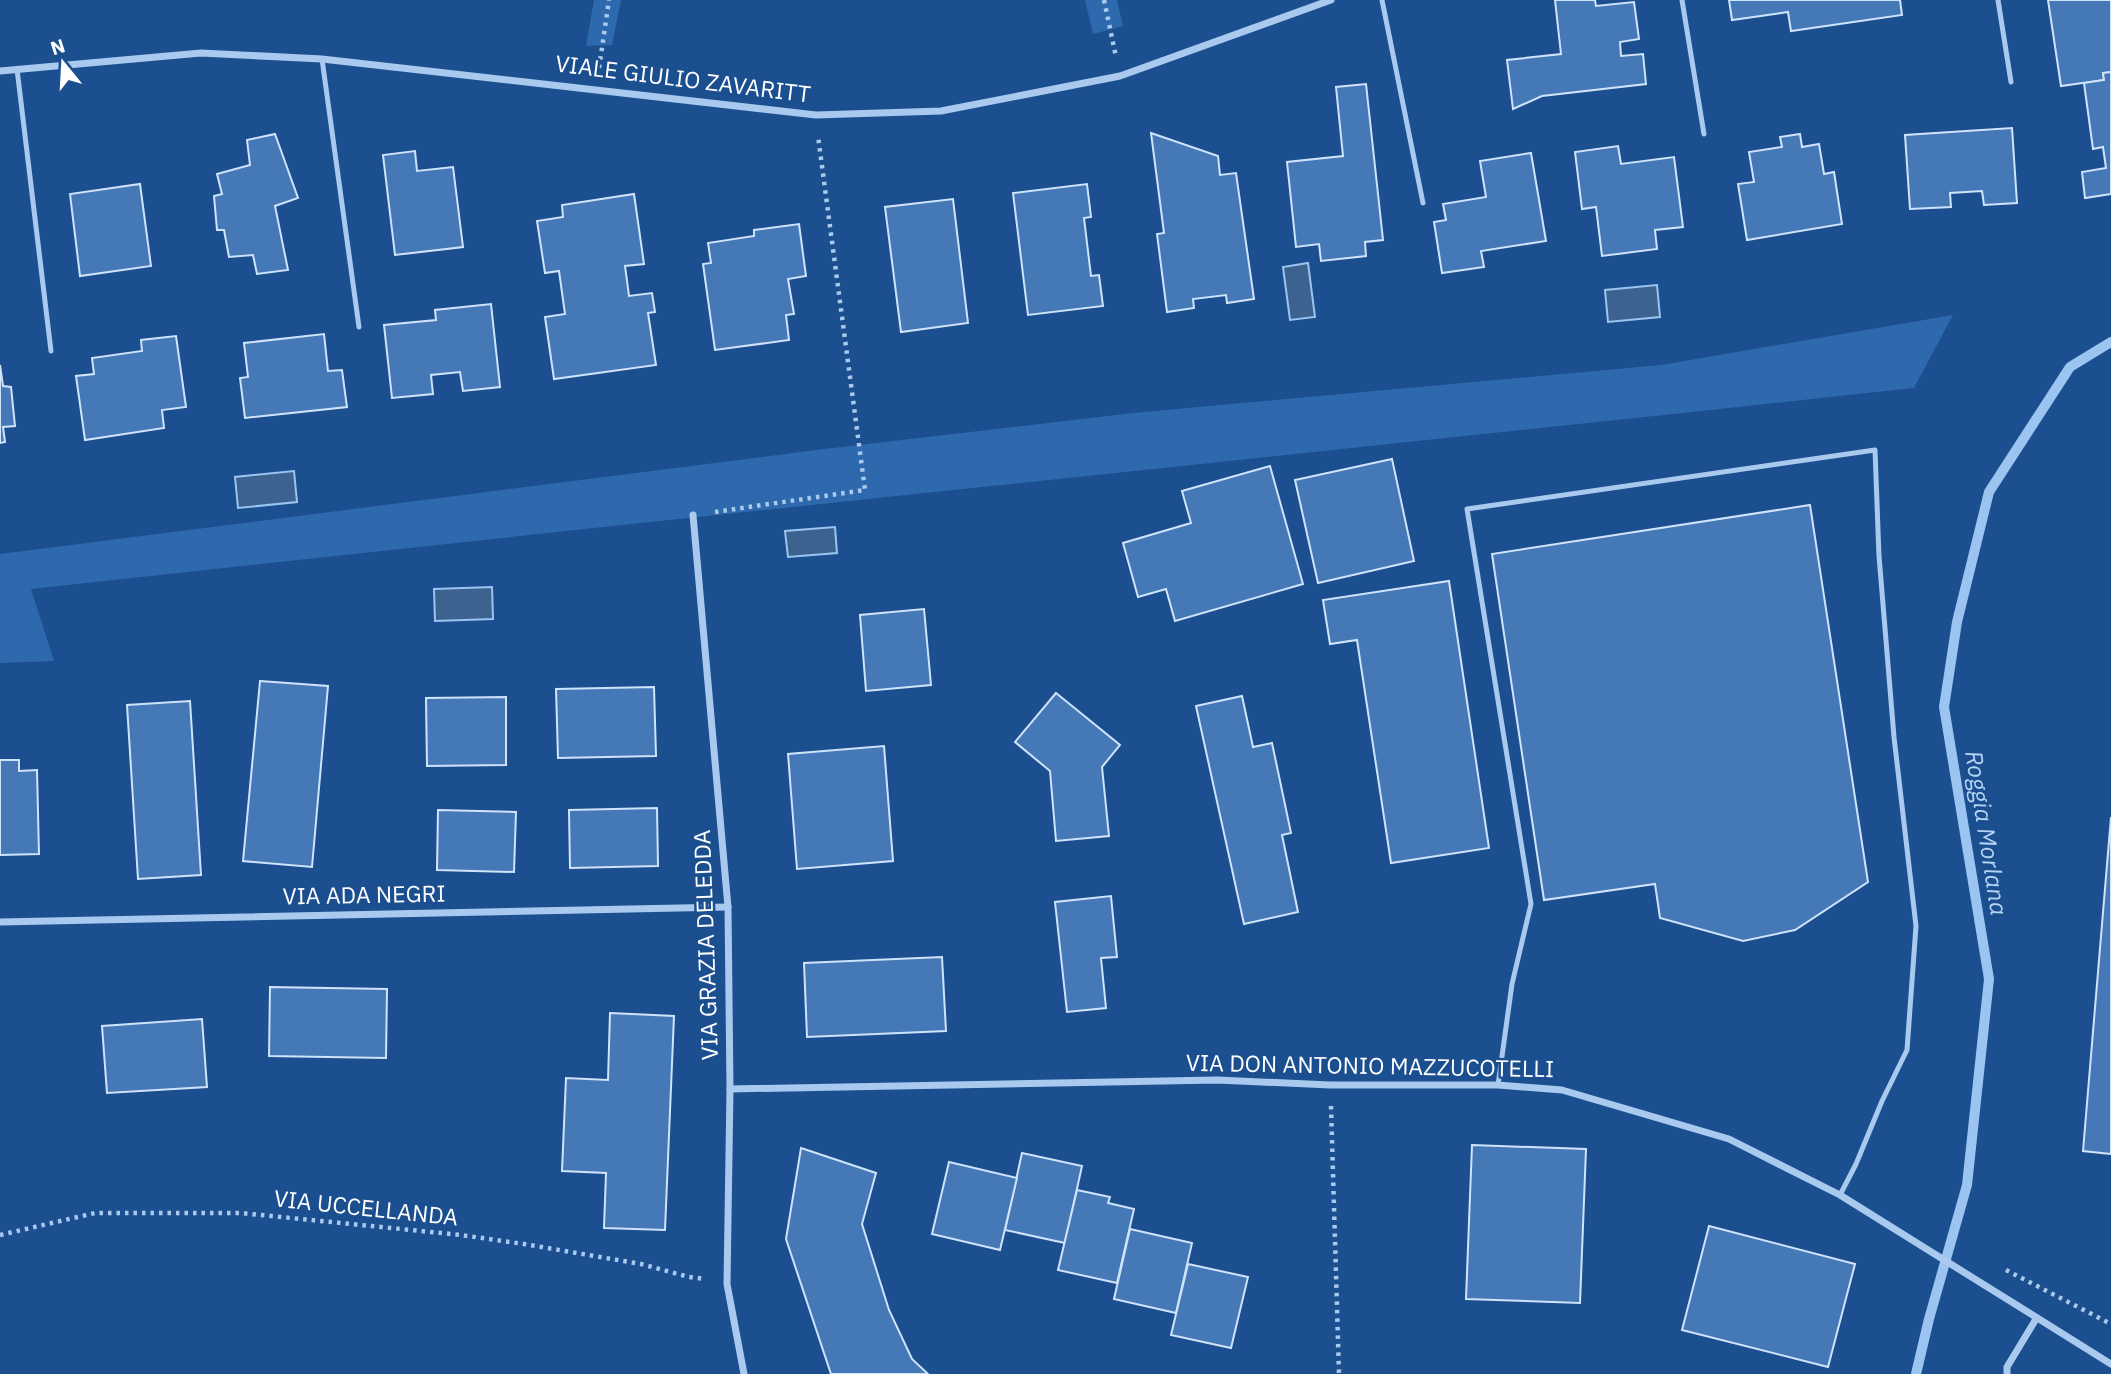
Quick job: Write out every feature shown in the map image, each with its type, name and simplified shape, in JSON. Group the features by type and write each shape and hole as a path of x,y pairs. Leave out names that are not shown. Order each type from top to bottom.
{"street":[{"name":"VIALE GIULIO ZAVARITT","path":"0,69 201,53 322,59 816,115 941,111 1120,76 1331,0"},
{"name":"VIA GRAZIA DELEDDA","path":"693,515 728,907 730,1088 727,1282 744,1374"},
{"name":"VIA ADA NEGRI","path":"0,922 728,907"},
{"name":"VIA DON ANTONIO MAZZUCOTELLI","path":"730,1088 1217,1080 1498,1085 1562,1090 1728,1139 1840,1195 2111,1364"},
{"path":"2007,1374 2007,1367 2036,1319"}],"lane":[{"path":"1382,0 1423,204"},
{"path":"1682,0 1704,134"},
{"path":"1998,0 2011,82"},
{"path":"322,59 359,327"},
{"path":"16,69 51,351"},
{"path":"1498,1085 1512,984 1531,904 1467,509 1875,450 1879,556 1894,737 1916,926 1907,1050 1840,1195"}],"path":[{"path":"596,89 608,0"},
{"path":"1104,0 1120,76"},
{"path":"693,515 866,490 816,115"},
{"path":"1330,1084 1339,1374"},
{"name":"VIA UCCELLANDA","path":"0,1235 95,1213 241,1213 461,1235 641,1264 689,1277 727,1282"},
{"path":"2003,1268 2111,1324"}],"shaded area":[{"path":"594,0 621,0 612,45 586,46"},
{"path":"1085,0 1117,0 1123,26 1093,34"},
{"path":"1308,263 1315,317 1290,320 1283,267"},
{"path":"1657,285 1660,317 1608,322 1605,290"},
{"path":"1953,315 1914,388 31,589 54,661 0,663 0,554 824,449 1133,413 1661,365"},
{"path":"294,471 297,502 238,508 235,477"},
{"path":"835,527 837,553 788,557 785,531"},
{"path":"492,587 493,619 435,621 434,589"}],"building":[{"path":"1555,0 1595,0 1596,6 1634,2 1639,39 1620,42 1621,56 1643,54 1646,84 1542,96 1513,109 1507,60 1561,54"},
{"path":"1729,0 1900,0 1902,15 1791,31 1788,12 1732,20"},
{"path":"2048,0 2111,0 2111,72 2103,73 2104,80 2061,86"},
{"path":"2111,72 2111,194 2085,198 2082,172 2106,168 2103,147 2093,149 2084,83 2104,80 2103,73"},
{"path":"1366,84 1383,240 1365,242 1366,256 1321,261 1319,244 1296,247 1287,162 1343,156 1336,87"},
{"path":"2012,128 2017,203 1984,205 1982,191 1950,193 1951,207 1910,209 1905,135"},
{"path":"1151,133 1218,156 1220,175 1236,173 1254,299 1227,303 1226,295 1193,299 1194,308 1167,312 1157,234 1164,233"},
{"path":"275,134 298,198 275,206 288,270 257,274 253,255 229,257 224,230 217,230 214,196 222,194 217,174 250,165 247,140"},
{"path":"1800,134 1802,147 1819,144 1824,174 1834,172 1842,224 1747,240 1738,184 1754,182 1749,152 1782,147 1780,137"},
{"path":"1618,146 1621,164 1674,157 1683,227 1655,230 1657,249 1602,256 1596,207 1582,209 1575,152"},
{"path":"415,151 417,171 453,167 463,247 395,255 383,155"},
{"path":"1531,153 1546,241 1481,251 1484,267 1442,273 1434,222 1446,220 1443,204 1486,197 1480,161"},
{"path":"140,184 151,266 80,276 70,194"},
{"path":"1087,184 1091,217 1084,218 1091,276 1099,275 1103,306 1028,315 1013,193"},
{"path":"634,194 644,264 625,266 629,296 652,293 655,312 648,313 656,365 554,379 545,317 565,314 559,271 545,273 537,221 563,217 562,205"},
{"path":"953,199 968,323 901,332 885,207"},
{"path":"799,224 806,276 788,279 794,314 786,315 789,340 715,350 703,264 711,263 708,243 754,236 754,230"},
{"path":"491,304 500,387 463,391 460,372 431,375 433,394 392,398 384,325 436,320 435,310"},
{"path":"324,334 328,371 342,370 347,407 245,418 240,378 248,377 244,343"},
{"path":"176,336 186,407 162,410 164,428 85,440 76,376 94,374 92,358 142,351 141,340"},
{"path":"0,365 3,386 11,387 15,426 3,427 5,442 0,443"},
{"path":"1392,459 1414,561 1318,583 1295,480"},
{"path":"1270,466 1303,584 1175,621 1166,589 1138,597 1123,543 1191,523 1182,491"},
{"path":"1810,505 1868,882 1795,930 1743,941 1660,918 1655,884 1544,900 1492,554"},
{"path":"1449,581 1489,848 1391,863 1357,640 1330,644 1323,600"},
{"path":"924,609 931,685 866,691 860,615"},
{"path":"260,681 328,686 312,867 243,861"},
{"path":"654,687 656,756 558,758 556,689"},
{"path":"1056,693 1120,745 1102,767 1109,836 1056,841 1050,771 1015,742"},
{"path":"1242,696 1253,747 1272,743 1291,833 1282,835 1298,912 1244,924 1196,706"},
{"path":"506,697 506,765 427,766 426,698"},
{"path":"190,701 201,875 138,879 127,705"},
{"path":"884,746 893,861 797,869 788,754"},
{"path":"0,760 19,760 19,771 37,770 39,854 0,855"},
{"path":"657,808 658,866 570,868 569,810"},
{"path":"438,810 516,812 514,872 437,870"},
{"path":"2111,817 2111,1154 2083,1151"},
{"path":"1111,896 1117,957 1101,958 1106,1008 1067,1012 1055,902"},
{"path":"942,957 946,1031 807,1037 804,963"},
{"path":"270,987 387,989 386,1058 269,1056"},
{"path":"610,1013 674,1016 665,1230 604,1228 606,1173 562,1171 566,1078 608,1080"},
{"path":"202,1019 207,1087 107,1093 102,1026"},
{"path":"1472,1145 1586,1149 1580,1303 1466,1299"},
{"path":"801,1148 876,1173 862,1224 889,1310 912,1359 928,1374 831,1374 786,1239"},
{"path":"1022,1153 1082,1166 1065,1243 1005,1230"},
{"path":"949,1162 1017,1178 1000,1250 932,1234"},
{"path":"1077,1190 1110,1197 1108,1203 1134,1209 1117,1283 1058,1270"},
{"path":"1709,1226 1855,1264 1828,1367 1682,1330"},
{"path":"1130,1229 1192,1243 1176,1313 1114,1299"},
{"path":"1188,1264 1248,1277 1231,1348 1171,1335"}],"waterway":[{"name":"Roggia Morlana","path":"1916,1374 1967,1185 1989,979 1944,707 1957,622 1989,492 2070,367 2111,342"}]}
